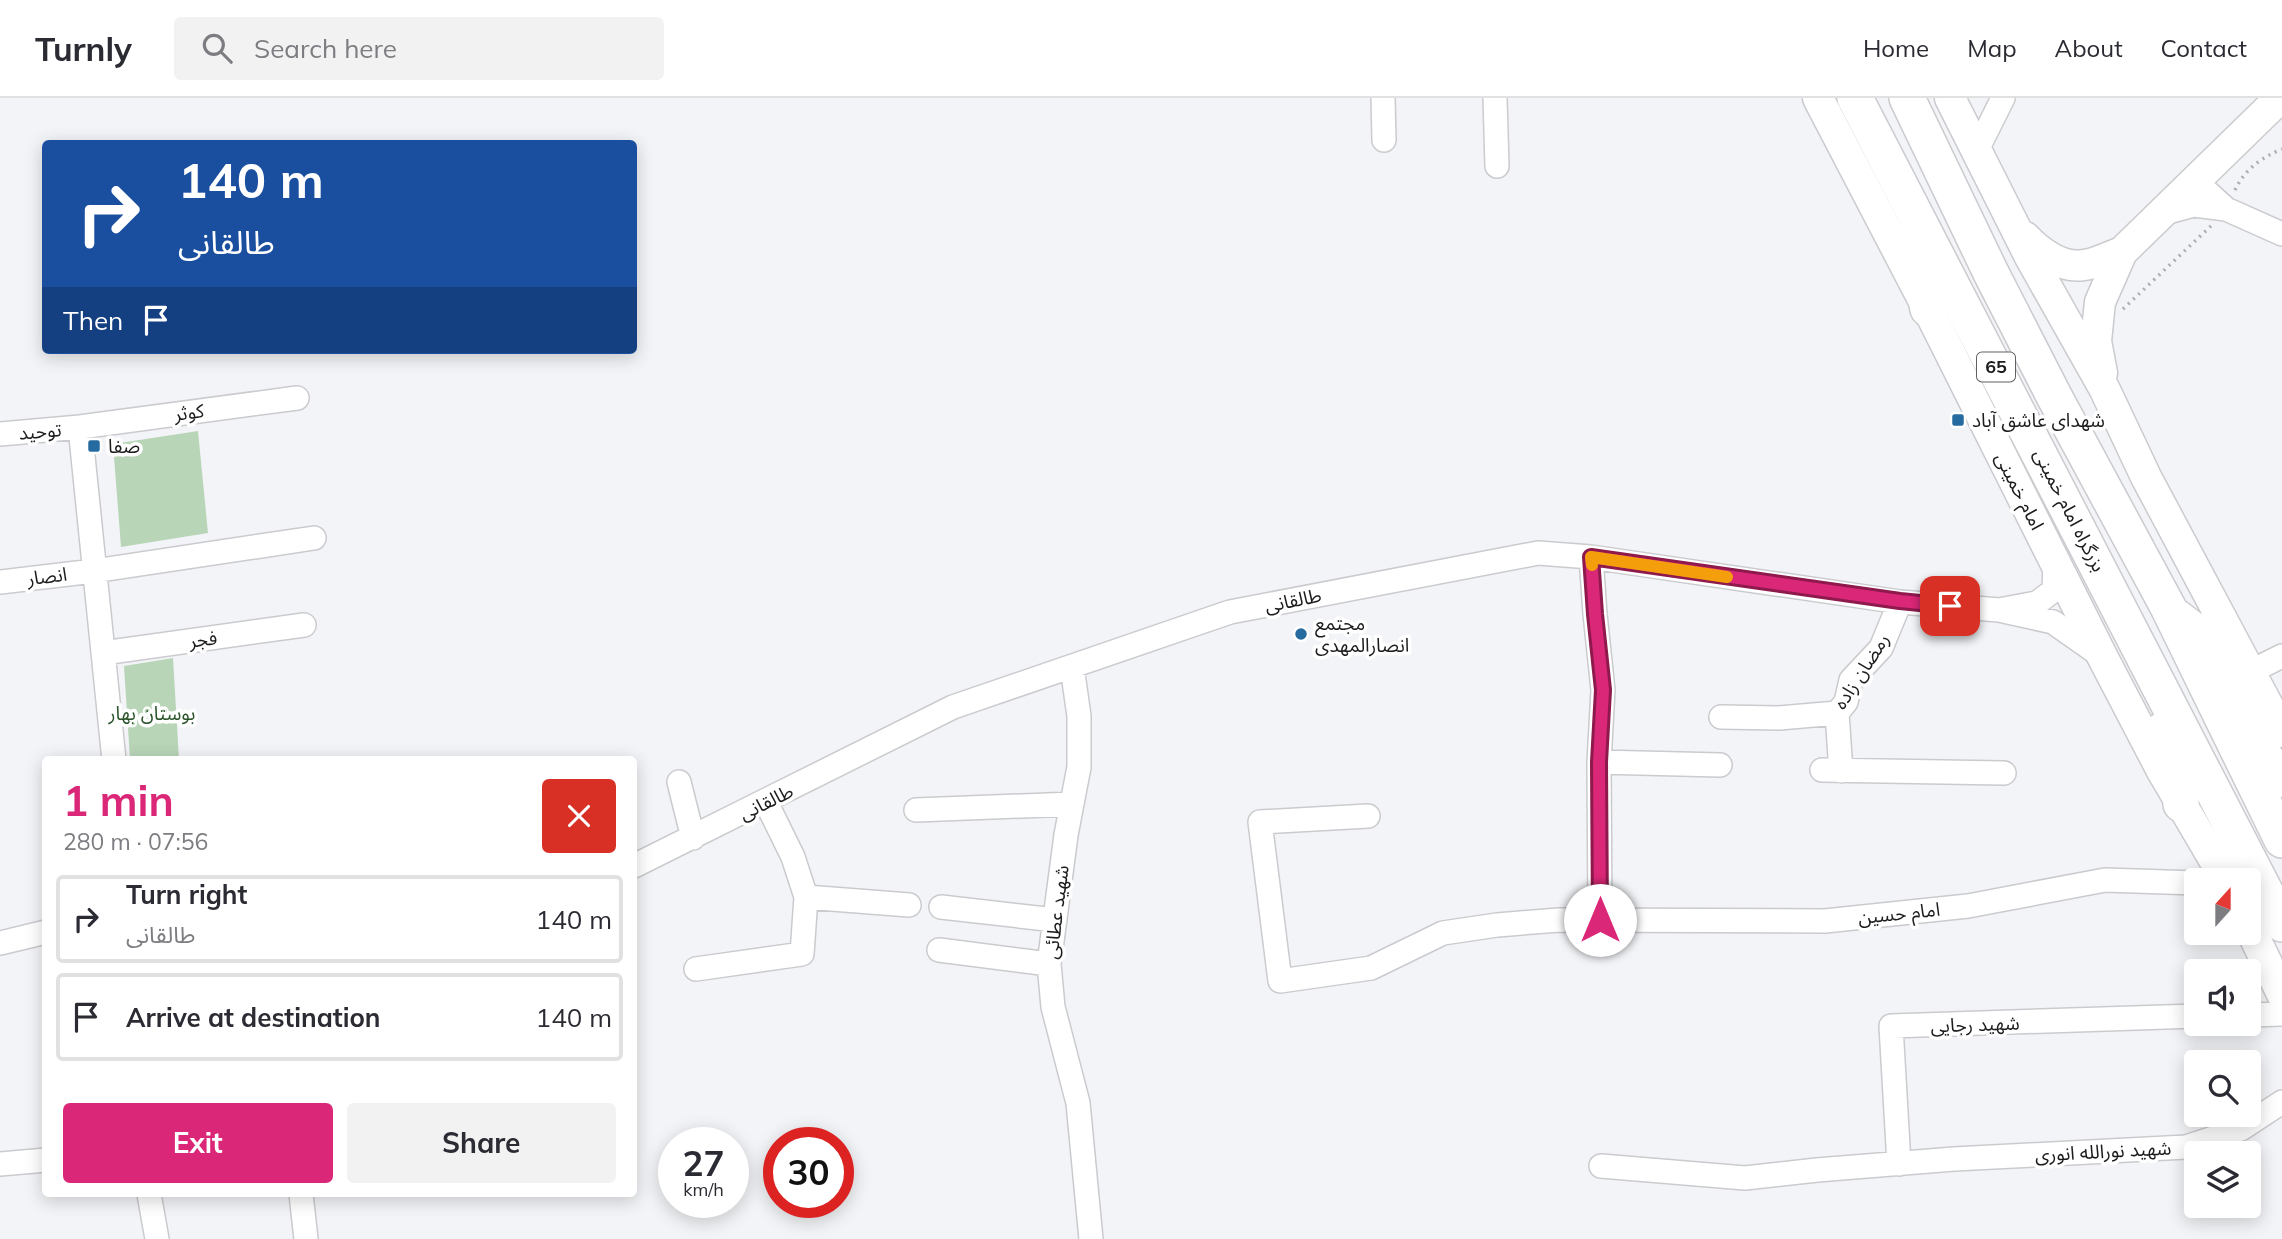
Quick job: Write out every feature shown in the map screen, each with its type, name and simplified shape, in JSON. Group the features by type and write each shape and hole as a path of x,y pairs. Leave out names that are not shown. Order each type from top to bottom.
{"highway":[{"name":"بزرگراه امام خمینی","path":"1856,98 2282,924"},
{"name":"بزرگراه امام خمینی","path":"1907,98 1991,272 2054,396 2168,607 2282,840"},
{"path":"1906,197 1928,309"},
{"path":"2135,637 2143,689 2178,768 2181,804"}],"main road":[{"name":"امام خمینی","path":"1818,98 1928,309 2102,656 2181,804 2220,868"},
{"path":"1950,98 2013,224 2105,390 2146,477 2282,732"},
{"path":"2013,224 2036,249 2056,261 2083,266 2122,251 2280,98"},
{"path":"2105,390 2096,341 2099,315 2101,302 2122,251"},
{"path":"2168,607 2199,631 2282,782"},
{"path":"2258,945 2282,994"}],"street":[{"path":"1383,98 1384,141"},
{"path":"1495,98 1497,166"},
{"path":"1976,152 2003,98"},
{"path":"2194,180 2226,209"},
{"path":"2161,214 2194,205 2226,209 2282,234"},
{"name":"کوثر","path":"80,427 297,398"},
{"path":"80,427 114,756"},
{"name":"توحید","path":"0,434 80,427"},
{"name":"انصار","path":"0,582 94,571 314,538"},
{"name":"طالقانی","path":"637,865 954,707 1230,612 1538,553 1591,557 1900,601 1999,610"},
{"path":"1591,557 1603,690 1599,762 1600,920"},
{"path":"1999,610 2037,603 2054,590 2055,560"},
{"name":"رمضان زاده","path":"1721,717 1779,718 1837,713 1846,702 1851,680 1881,648 1900,601"},
{"path":"1999,610 2053,622 2102,656"},
{"name":"فجر","path":"103,653 304,625"},
{"path":"2250,672 2282,656"},
{"name":"شهید عطائی","path":"1072,667 1079,716 1079,754 1049,964 1053,1007 1078,1103 1091,1239"},
{"path":"1837,713 1831,770 2004,773"},
{"path":"1599,762 1720,765"},
{"path":"679,782 693,838"},
{"path":"696,968 802,954 806,897 793,857 766,802"},
{"path":"916,810 1072,804"},
{"name":"امام حسین","path":"1368,816 1260,822 1280,981 1371,968 1443,933 1559,920 1825,921 1968,906 2105,880 2184,883"},
{"path":"806,897 909,905"},
{"path":"941,907 1055,920"},
{"path":"0,943 42,933"},
{"path":"939,950 1049,964"},
{"path":"2261,1015 2282,1014"},
{"name":"شهید رجایی","path":"1899,1164 1891,1026 2184,1016"},
{"name":"شهید نورالله انوری","path":"1601,1166 1745,1178 1954,1159 2186,1147 2241,1129 2282,1102"},
{"path":"0,1164 42,1160"},
{"path":"150,1197 157,1239"},
{"path":"302,1197 306,1239"}],"path":[{"path":"2121,312 2226,209 2241,177 2261,158 2282,149"}],"green space":[{"path":"198,431 208,533 121,547 113,444"},
{"name":"بوستان بهار","path":"173,658 179,756 130,756 124,666"}],"slow traffic":[{"path":"1592,565 1591,557 1727,577"}],"place":[{"name":"شهدای عاشق آباد","path":"1958,420"},
{"name":"صفا","path":"94,446"},
{"name":"مجتمع انصارالمهدی","path":"1301,634"}],"route":[{"path":"1600,920 1599,762 1603,690 1591,557 1950,606"}]}
